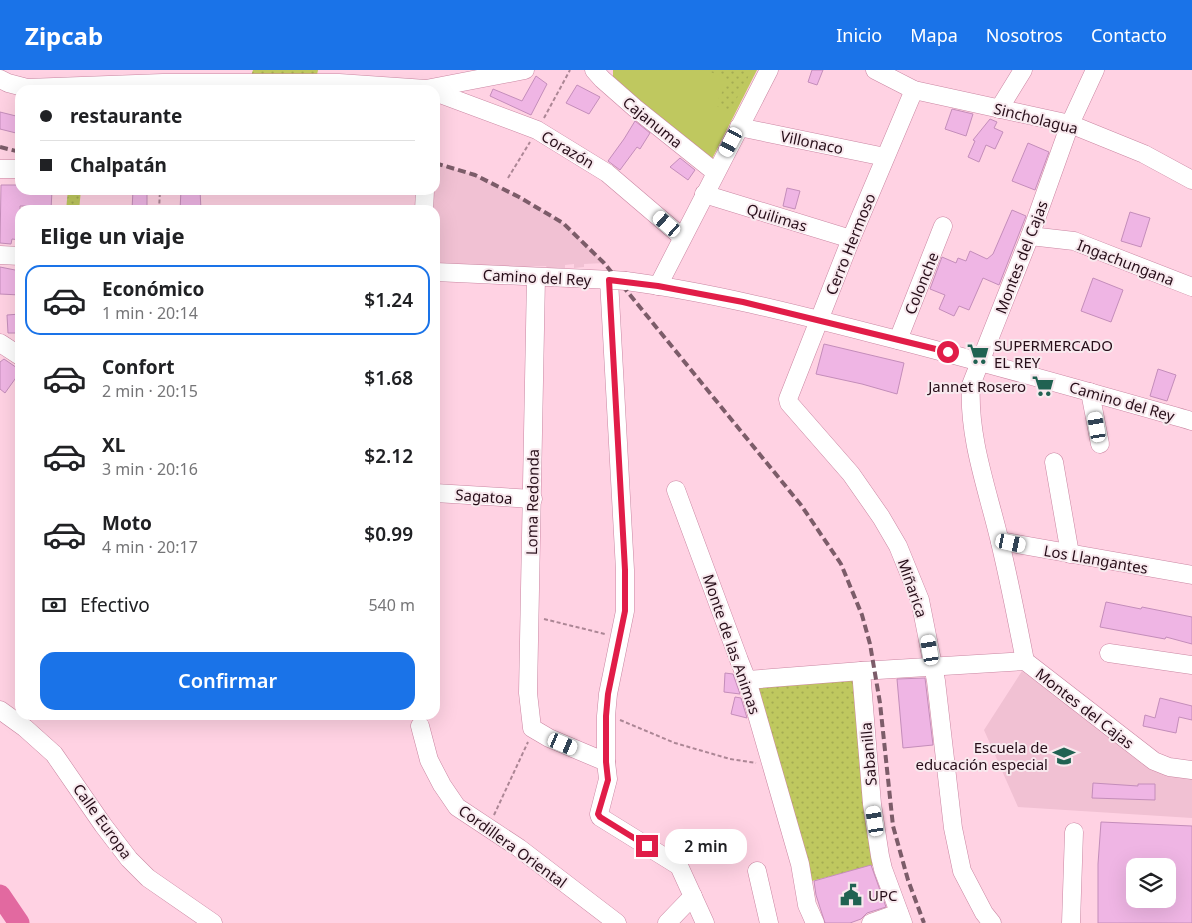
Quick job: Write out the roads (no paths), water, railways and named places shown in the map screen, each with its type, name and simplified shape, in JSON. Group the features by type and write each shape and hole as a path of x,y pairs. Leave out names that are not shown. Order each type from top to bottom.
{"street":[{"path":"323,70 339,82"},
{"path":"440,89 525,70"},
{"name":"Cajanuma","path":"594,70 635,108 715,172"},
{"path":"658,286 769,70"},
{"name":"Sincholagua","path":"875,70 914,90 1070,124 1144,154 1192,180"},
{"path":"999,108 1023,70"},
{"name":"Montes del Cajas","path":"1096,70 1070,124 1030,236 971,385 970,415 972,430 1000,541 1025,661 1154,761 1169,767 1192,770"},
{"path":"0,79 16,85"},
{"path":"109,85 339,82 369,85"},
{"name":"Cerro Hermoso","path":"788,399 851,239 914,90"},
{"name":"Corazón","path":"440,95 537,130 607,173 682,237"},
{"name":"Villonaco","path":"739,127 885,157"},
{"path":"0,168 15,169"},
{"name":"Quilimas","path":"704,194 851,239"},
{"name":"Colonche","path":"898,340 943,226"},
{"name":"Ingachungana","path":"1030,236 1074,241 1192,287"},
{"path":"0,256 15,256"},
{"name":"Camino del Rey","path":"440,272 616,280 743,302 980,361 1192,421"},
{"name":"Loma Redonda","path":"536,276 528,693 532,728 549,738 606,762"},
{"path":"616,280 625,611 608,694 606,716 608,780 599,811 600,817 679,866 705,923"},
{"path":"0,343 15,353"},
{"path":"1090,392 1100,444"},
{"name":"Miñarica","path":"788,399 789,403 851,474 898,546 923,611 933,667 953,828 958,854 962,870 984,913 992,923"},
{"path":"1054,462 1070,554"},
{"name":"Monte de las Animas","path":"676,490 738,660 748,680 800,864 807,905 815,923"},
{"name":"Sagatoa","path":"440,494 533,499"},
{"name":"Los Llangantes","path":"1000,541 1192,575"},
{"path":"1109,653 1192,665"},
{"path":"748,680 1025,661"},
{"name":"Sabanilla","path":"861,671 872,804 880,856 901,918"},
{"name":"Calle Europa","path":"0,710 25,728 54,754 102,825 129,859 148,878 213,923"},
{"name":"Cordillera Oriental","path":"420,726 429,760 442,786 457,807 519,848 617,923"},
{"path":"1071,923 1074,832"},
{"path":"757,871 769,923"},
{"path":"667,923 693,896"},
{"path":"871,923 901,918"}],"waterway":[{"path":"0,895 19,923"}],"railway":[{"path":"0,147 15,151"},
{"path":"440,164 475,175 519,197 563,223 604,263 801,505 841,564 862,615 870,644 880,703 893,826 908,880 924,923"}],"place":[{"name":"SUPERMERCADO EL REY","path":"978,354"},
{"name":"Jannet Rosero","path":"1043,386"},
{"name":"Escuela de educación especial","path":"1064,756"},
{"name":"UPC","path":"851,895"}]}
